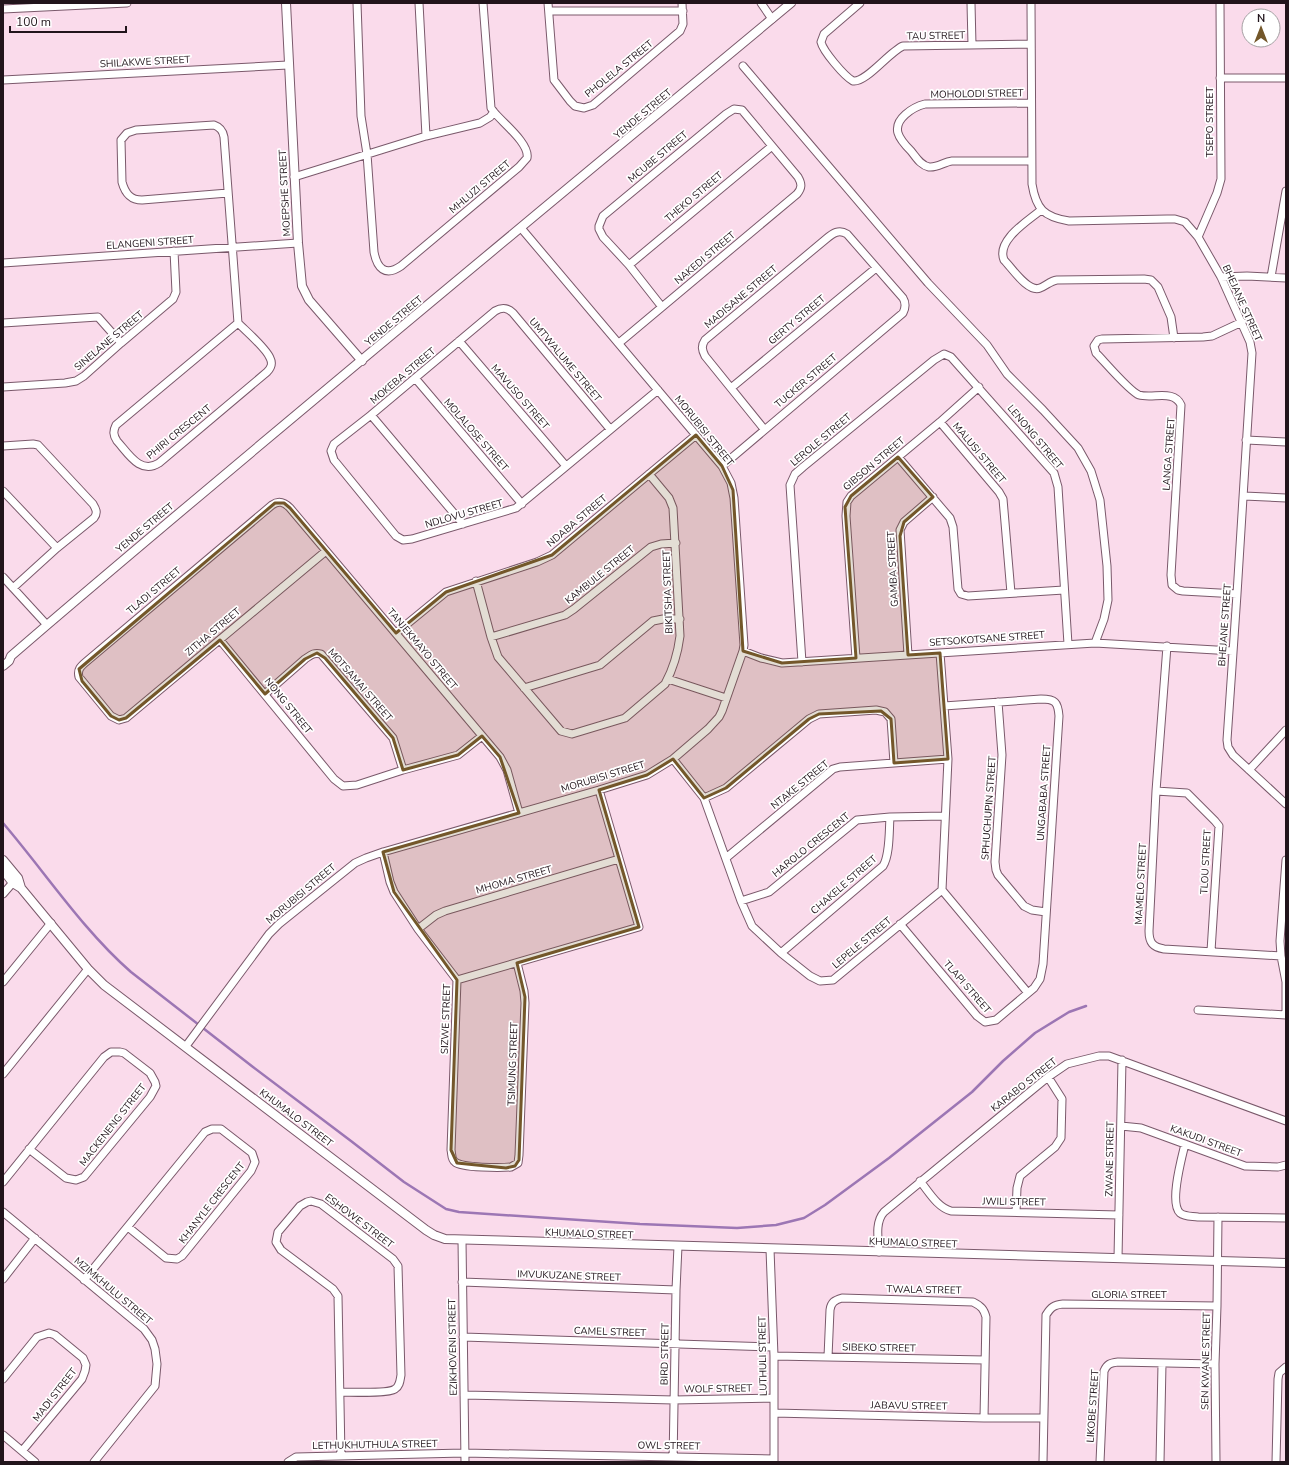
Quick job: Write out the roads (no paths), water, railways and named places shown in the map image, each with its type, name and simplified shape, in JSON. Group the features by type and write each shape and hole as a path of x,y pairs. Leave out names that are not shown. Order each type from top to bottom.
{"street":[{"path":"3,9 127,3"},
{"name":"MOEPSHE STREET","path":"286,3 294,177 302,286 304,291 323,316 362,361"},
{"path":"357,3 361,116 367,154"},
{"path":"419,3 426,136"},
{"path":"294,177 426,136 480,123 490,117 494,112 491,108 489,92 483,3"},
{"name":"PHOLELA STREET","path":"548,3 554,80 570,101 579,108 592,105 680,31 683,24 682,3"},
{"path":"761,3 772,19"},
{"name":"YENDE STREET","path":"3,666 11,656 47,624 271,434 362,361 791,3"},
{"name":"TAU STREET","path":"860,3 824,34 821,42 825,50 846,76 852,81 861,80 895,50 903,46 1031,44"},
{"name":"TAU STREET","path":"970,3 972,45"},
{"path":"1031,3 1032,184 1034,196 1041,210 1009,237 1003,248 1004,260 1026,285 1035,289 1057,280 1148,279 1158,286 1171,317 1174,338"},
{"name":"TSEPO STREET","path":"1198,236 1220,185 1220,3"},
{"path":"548,11 682,11"},
{"name":"SHILAKWE STREET","path":"3,80 288,65"},
{"path":"743,66 928,283 987,345 1007,374 1078,448 1091,471 1100,500 1107,566 1108,600 1104,619 1095,642"},
{"path":"1220,78 1286,78"},
{"name":"MOHOLODI STREET","path":"1031,103 925,104 916,107 909,112 901,119 897,128 899,137 920,162 930,167 935,167 952,160 1031,161"},
{"name":"MCUBE STREET","path":"662,307 630,265 601,233 599,226 603,216 734,109 742,110 746,114 798,177 801,186"},
{"name":"MHLUZI STREET","path":"367,154 374,252 376,261 382,269 391,271 401,266 525,162 528,155 525,146 494,112"},
{"path":"228,193 135,200 130,197 122,182 121,140 127,133 136,130 208,125 218,126 223,132 233,247 238,323"},
{"name":"THEKO STREET","path":"630,265 772,146"},
{"name":"NAKEDI STREET","path":"619,343 797,194 801,186"},
{"path":"1271,277 1286,191"},
{"name":"BHEJANE STREET","path":"1041,210 1057,219 1069,221 1175,219 1185,222 1198,236 1221,276 1242,322 1250,342 1252,353 1228,743 1233,755 1286,804"},
{"name":"MORUBISI STREET","path":"186,1046 269,934 279,924 355,863 383,852 647,775 673,759 714,723 722,711 743,651 744,640 734,498 731,483 722,466 696,434 521,228"},
{"name":"MADISANE STREET","path":"764,429 702,352 702,347 705,340 832,234 840,231 847,234 876,268"},
{"name":"ELANGENI STREET","path":"3,263 298,243"},
{"name":"SINELANE STREET","path":"3,387 65,383 76,381 84,376 121,343 169,304 175,296 174,251"},
{"name":"TUCKER STREET","path":"722,466 903,313 906,308 905,301 876,268"},
{"name":"GERTY STREET","path":"731,388 876,268"},
{"path":"1221,276 1286,278"},
{"name":"MOKEBA STREET","path":"463,524 371,416 495,311 503,308"},
{"name":"UMTWALUME STREET","path":"503,308 506,308 513,313 610,429"},
{"path":"3,323 98,317 121,343"},
{"name":"LANGA STREET","path":"1238,594 1183,591 1178,590 1172,585 1171,575 1181,406 1178,400 1172,396 1146,396 1134,392 1094,350 1095,342 1102,339 1208,337 1242,322"},
{"name":"PHIRI CRESCENT","path":"238,323 267,353 271,361 270,369 159,463 150,468 141,466 117,441 114,436 116,425 238,323"},
{"name":"MAVUSO STREET","path":"460,341 566,466"},
{"name":"LEROLE STREET","path":"802,662 790,485 792,479 803,467 934,360 944,354 951,357"},
{"name":"LENONG STREET","path":"951,357 1050,468 1056,478 1068,644"},
{"name":"MOLALOSE STREET","path":"415,378 522,504"},
{"name":"GIBSON STREET","path":"856,658 846,507 847,502 851,496 940,422 979,387"},
{"name":"NDLOVU STREET","path":"371,416 334,444 332,447 332,455 396,536 403,540 412,539 512,510 522,504 658,390"},
{"name":"MALUSI STREET","path":"940,422 999,492 1003,499 1011,593"},
{"name":"NDABA STREET","path":"396,633 446,592 537,562 552,555 696,434"},
{"path":"1246,440 1286,442"},
{"path":"3,446 38,445 95,506 96,513 94,518 13,588"},
{"path":"898,457 948,515 952,522 958,589 961,594 968,596 1064,590"},
{"name":"BIKITSHA STREET","path":"476,581 498,657 557,728 564,733 572,734 630,715 661,688 668,679 679,644 680,619 676,543 671,502 649,474"},
{"path":"3,491 58,548"},
{"path":"1244,496 1286,498"},
{"name":"GAMBA STREET","path":"908,655 900,530 904,522 933,497"},
{"name":"TLADI STREET","path":"111,716 79,677 79,669 82,665 272,505 280,502 284,503 290,508"},
{"name":"TANJEKMAYO STREET","path":"290,508 500,758 505,766 519,813"},
{"name":"KAMBULE STREET","path":"491,637 565,615 651,547 661,544 676,543"},
{"name":"ZITHA STREET","path":"111,716 119,720 126,718 326,551"},
{"path":"3,577 47,624"},
{"path":"524,688 594,667 605,661 653,621 663,619 680,619"},
{"name":"NONG STREET","path":"220,640 334,780 340,785 357,785 403,770"},
{"name":"SETSOKOTSANE STREET","path":"743,651 771,661 782,663 1095,642 1233,651"},
{"name":"MAMELO STREET","path":"1167,646 1156,791 1149,938 1154,946 1164,949 1281,956"},
{"path":"940,653 948,759 942,890 1028,993"},
{"name":"MOTSAMAI STREET","path":"265,694 305,659 312,654 321,654 392,738 403,770"},
{"name":"YENDE STREET","path":"3,659 11,656"},
{"path":"668,679 726,698"},
{"name":"UNGABABA STREET","path":"944,706 1047,699 1055,701 1058,709 1042,975 1038,984 1028,993"},
{"name":"SPHUCHUPIN STREET","path":"998,702 1002,755 995,862 996,870 1024,906 1032,910 1046,912"},
{"path":"704,798 726,788 809,719 819,714 876,710 885,712 890,719 894,763"},
{"path":"1249,770 1286,730"},
{"path":"403,770 458,755 482,736"},
{"name":"LEPELE STREET","path":"673,759 704,798 741,901 752,926 781,953 810,976 820,981 829,981 837,978 942,890"},
{"name":"NTAKE STREET","path":"726,858 833,769 840,767 948,759"},
{"path":"599,790 619,859"},
{"name":"TLOU STREET","path":"1156,791 1187,793 1215,821 1218,826 1211,952"},
{"name":"HAROLO CRESCENT","path":"741,901 769,892 854,822 861,819 945,816"},
{"name":"CHAKELE STREET","path":"781,953 883,866 887,852 890,817"},
{"path":"383,852 392,888 418,929 457,980"},
{"name":"SIZWE STREET","path":"515,1166 506,1168 464,1166 457,1164 453,1160 452,1150 457,980 639,927 619,859"},
{"name":"MHOMA STREET","path":"418,929 445,911 619,859"},
{"name":"KHUMALO STREET","path":"3,860 21,888 88,969 104,985 426,1230 445,1239 1286,1263"},
{"path":"1198,1010 1286,1015 1286,982 1280,941 1286,860"},
{"name":"KHUMALO STREET","path":"3,870 15,880"},
{"path":"3,894 15,880"},
{"path":"3,982 51,923"},
{"name":"TLAPI STREET","path":"900,924 977,1016 985,1022 996,1020 1028,993"},
{"name":"TSIMUNG STREET","path":"515,1166 520,1155 525,1002 524,991 517,963"},
{"path":"3,1074 88,969"},
{"name":"MACKENENG STREET","path":"3,1182 99,1063 108,1053 116,1051 124,1053 153,1077 156,1082 156,1086 150,1097 84,1178 76,1180 66,1178 29,1150"},
{"name":"KARABO STREET","path":"879,1252 877,1232 881,1215 920,1181 1048,1077 1067,1064 1099,1056 1109,1056 1286,1121"},
{"name":"ZWANE STREET","path":"1118,1258 1122,1060"},
{"path":"1016,1212 1017,1188 1020,1176 1055,1147 1061,1138 1062,1099 1048,1077"},
{"name":"KAKUDI STREET","path":"1120,1126 1141,1128 1249,1167 1278,1167 1286,1165"},
{"name":"KHANYLE CRESCENT","path":"84,1280 201,1136 208,1130 212,1128 220,1129 252,1153 255,1162 251,1171 182,1256 177,1259 166,1258 128,1227"},
{"path":"1185,1144 1177,1176 1177,1209 1184,1215 1286,1218"},
{"name":"JWILI STREET","path":"920,1181 945,1209 1119,1215"},
{"name":"ESHOWE STREET","path":"341,1392 387,1392 395,1389 399,1384 401,1375 398,1266 393,1259 321,1204 316,1202 307,1202 300,1206 278,1232 276,1242 281,1250 337,1293 339,1299 341,1456"},
{"name":"MZIMKHULU STREET","path":"3,1212 144,1328 152,1340 157,1364 155,1386 94,1462"},
{"name":"SEN KWANE STREET","path":"1216,1462 1215,1364 1218,1217"},
{"path":"3,1279 35,1238"},
{"name":"EZIKHOVENI STREET","path":"462,1240 465,1462"},
{"name":"BIRD STREET","path":"673,1459 678,1246"},
{"name":"LUTHULI STREET","path":"770,1249 774,1356 774,1460"},
{"name":"IMVUKUZANE STREET","path":"462,1282 676,1290"},
{"name":"TWALA STREET","path":"828,1357 830,1305 836,1300 842,1298 973,1302 982,1307 985,1311 986,1317 984,1418"},
{"name":"GLORIA STREET","path":"1043,1418 1046,1315 1054,1305 1217,1306"},
{"name":"MADI STREET","path":"3,1379 37,1337 49,1333 55,1335 83,1358 86,1365 86,1372 82,1379 22,1452"},
{"name":"CAMEL STREET","path":"463,1337 773,1347"},
{"name":"SIBEKO STREET","path":"774,1356 985,1360"},
{"name":"LIKOBE STREET","path":"1100,1462 1104,1371 1106,1366 1110,1363 1118,1362 1215,1364"},
{"path":"1160,1462 1162,1364"},
{"path":"1276,1462 1278,1379 1279,1373 1286,1367"},
{"name":"WOLF STREET","path":"464,1395 674,1400 774,1398"},
{"name":"JABAVU STREET","path":"774,1413 1043,1418"},
{"path":"1043,1418 1043,1462"},
{"path":"3,1435 35,1462"},
{"name":"LETHUKHUTHULA STREET","path":"288,1462 296,1457 341,1456 402,1458 464,1453 564,1454"},
{"name":"OWL STREET","path":"564,1454 673,1459 774,1460"}],"waterway":[{"path":"3,823 80,919 131,972 404,1182 446,1209 459,1212 640,1224 737,1228 776,1225 804,1218 825,1205 889,1158 972,1092 1003,1061 1035,1033 1069,1012 1086,1006"}]}
